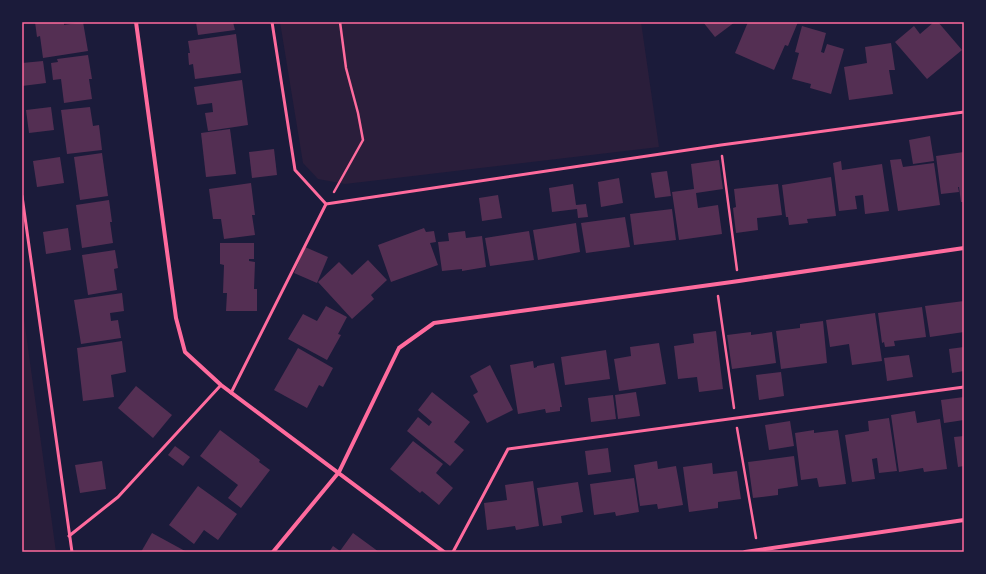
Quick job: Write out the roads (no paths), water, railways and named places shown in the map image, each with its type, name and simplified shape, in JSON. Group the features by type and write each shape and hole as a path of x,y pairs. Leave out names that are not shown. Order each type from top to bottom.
{"street":[{"path":"136,22 176,318 185,352 231,393 339,472 444,552"},
{"path":"273,552 339,472 400,348 434,323 964,248"},
{"path":"745,552 964,520"}],"lane":[{"path":"272,22 295,170 326,204"},
{"path":"326,204 721,145 964,112"},
{"path":"22,196 72,552"},
{"path":"231,393 326,204"},
{"path":"69,536 118,497 221,385"},
{"path":"453,552 508,449 964,387"}]}
